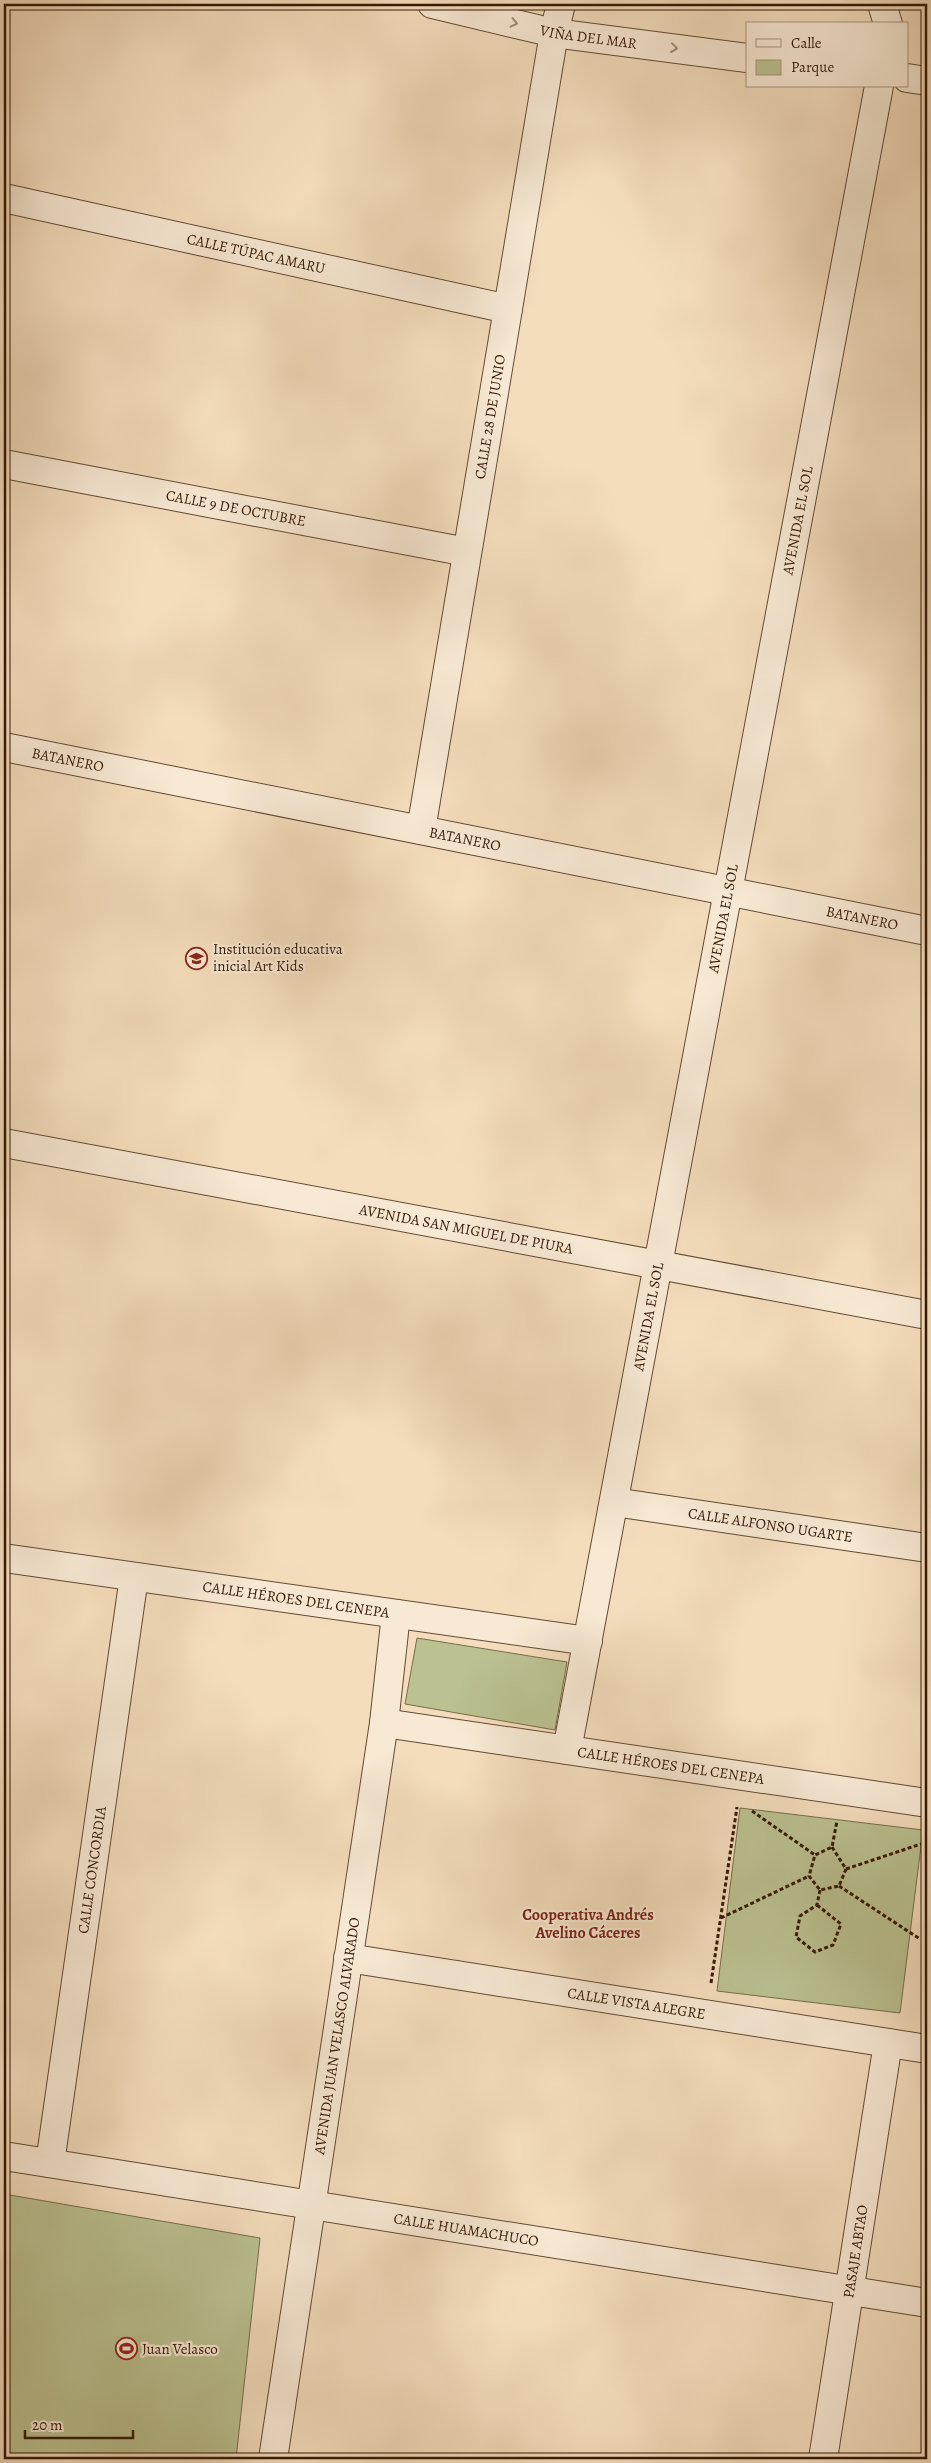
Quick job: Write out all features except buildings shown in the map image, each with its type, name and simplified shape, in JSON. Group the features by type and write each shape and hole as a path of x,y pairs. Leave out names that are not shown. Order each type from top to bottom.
{"street":[{"name":"VIÑA DEL MAR","path":"432,4 554,33 746,58"},
{"name":"CALLE 28 DE JUNIO","path":"421,830 560,4"},
{"path":"882,4 887,22"},
{"path":"908,78 927,81"},
{"name":"AVENIDA EL SOL","path":"567,1750 879,88"},
{"name":"CALLE TÚPAC AMARU","path":"4,198 508,309"},
{"name":"CALLE 9 DE OCTUBRE","path":"4,464 467,552"},
{"name":"BATANERO","path":"4,747 927,931"},
{"name":"AVENIDA SAN MIGUEL DE PIURA","path":"4,1143 927,1315"},
{"name":"CALLE ALFONSO UGARTE","path":"614,1502 927,1548"},
{"name":"CALLE HÉROES DEL CENEPA","path":"4,1558 588,1641"},
{"name":"CALLE CONCORDIA","path":"50,2163 134,1577"},
{"name":"AVENIDA JUAN VELASCO ALVARADO","path":"273,2459 384,1723 396,1614"},
{"name":"CALLE HÉROES DEL CENEPA","path":"384,1723 567,1750 739,1788 843,1791 927,1804"},
{"name":"CALLE VISTA ALEGRE","path":"348,1958 927,2049"},
{"name":"PASAJE ABTAO","path":"823,2459 888,2043"},
{"name":"CALLE HUAMACHUCO","path":"4,2156 927,2303"}],"path":[{"path":"739,1788 815,1855"},
{"path":"706,2014 739,1788"},
{"path":"843,1791 832,1847 846,1869"},
{"path":"839,1886 846,1869 927,1842"},
{"path":"720,1918 809,1876 815,1855 832,1847"},
{"path":"809,1876 820,1890 817,1905 800,1916 796,1937 815,1952 833,1945 841,1924 817,1905"},
{"path":"820,1890 839,1886 920,1939"}],"green space":[{"path":"417,1638 567,1662 555,1730 405,1704"},
{"path":"740,1808 923,1830 900,2013 717,1991"},
{"name":"Juan Velasco","path":"4,2194 260,2238 236,2459 4,2459"}],"place":[{"name":"Institución educativa inicial Art Kids","path":"197,958"},
{"name":"Juan Velasco","path":"126,2349"}],"district":[{"name":"Cooperativa Andrés Avelino Cáceres","path":"588,1924"}]}
